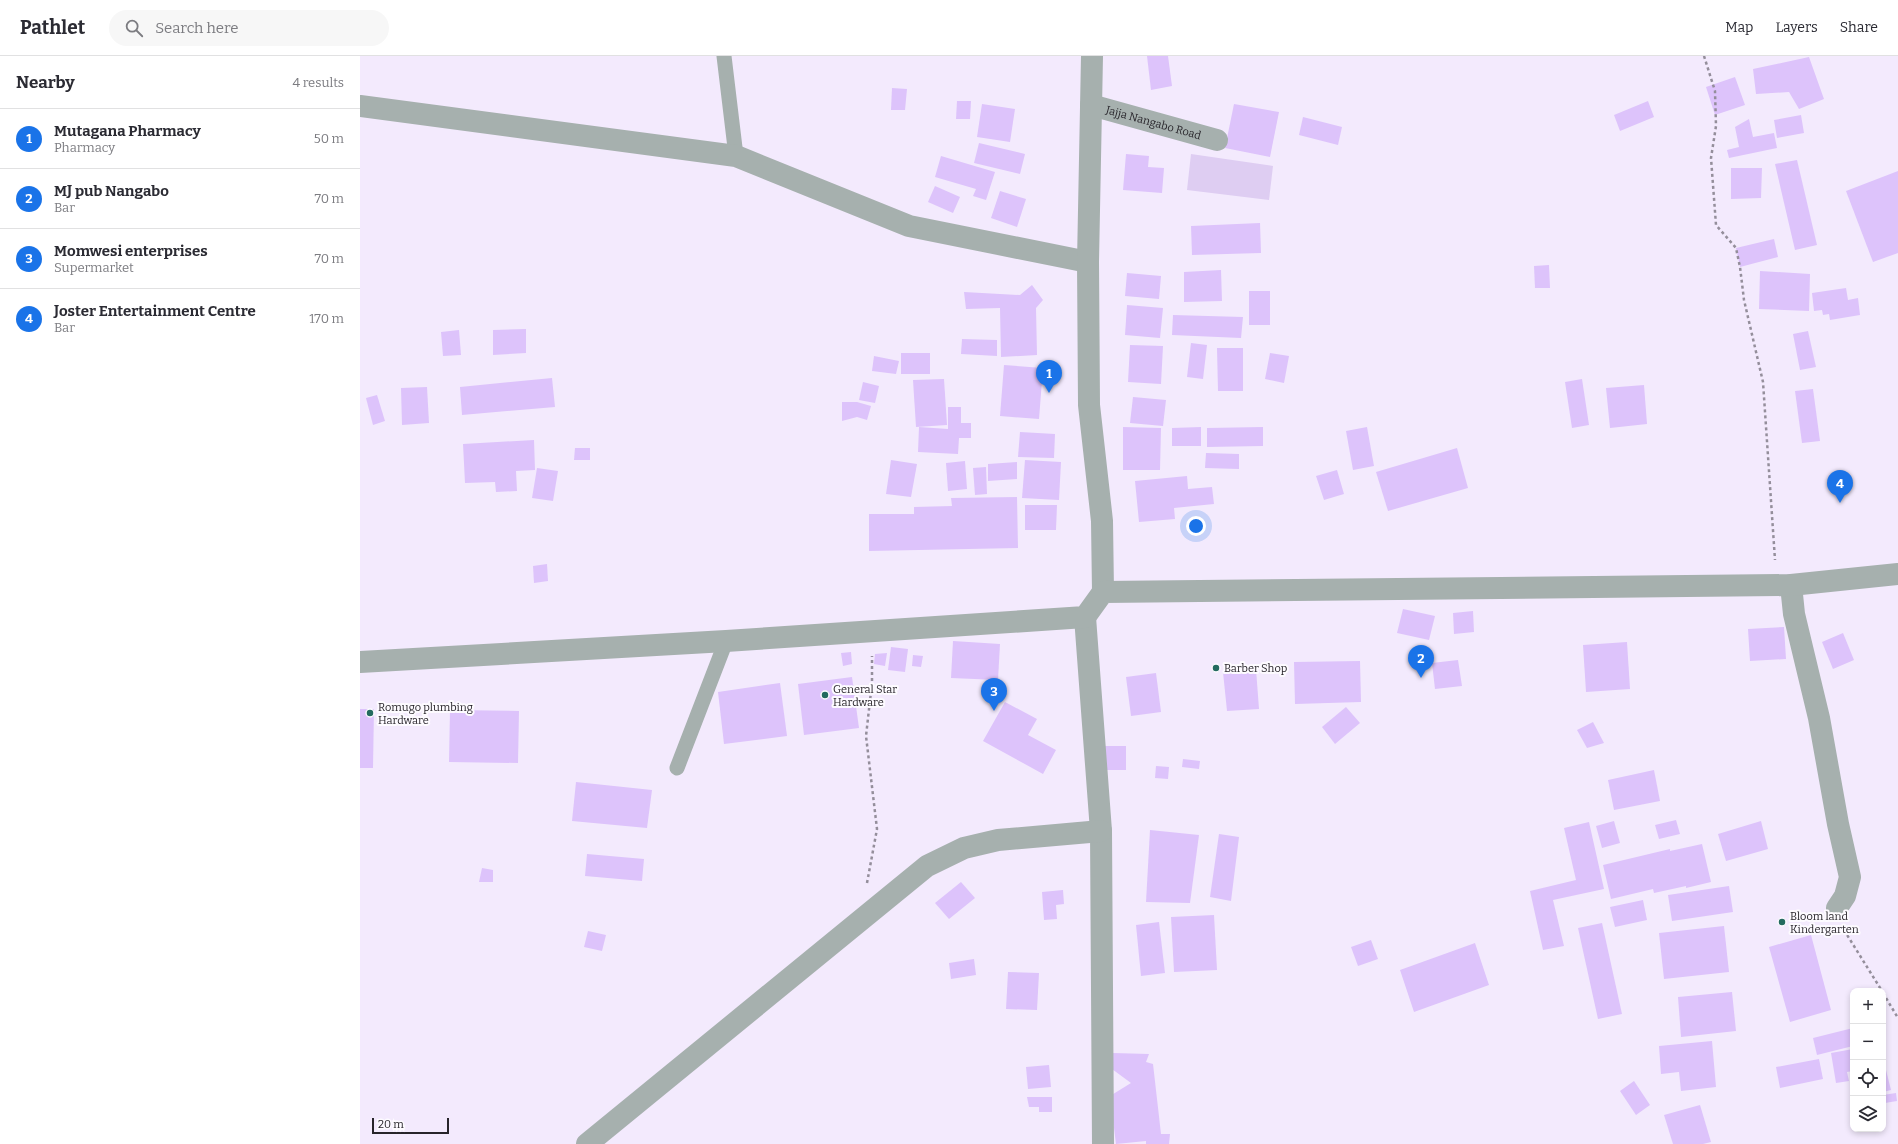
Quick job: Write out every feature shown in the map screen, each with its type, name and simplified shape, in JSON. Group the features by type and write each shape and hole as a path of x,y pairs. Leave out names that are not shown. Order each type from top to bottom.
{"street":[{"path":"1092,56 1088,262 1089,405 1102,521 1103,592 1085,617 1101,830 1103,1144"},
{"name":"Jajja Nangabo Road","path":"1091,105 1217,140"},
{"path":"360,106 736,156 909,226 1088,262"},
{"path":"1103,592 1783,585 1898,574"},
{"path":"1783,585 1794,614 1819,718 1838,824 1850,877 1845,896 1837,908"},
{"path":"360,662 726,642 1085,617"},
{"path":"587,1144 927,866 964,848 998,840 1101,830"}],"lane":[{"path":"724,56 736,156"},
{"path":"677,768 726,642"}],"path":[{"path":"1704,56 1715,91 1716,126 1710,158 1716,225 1736,248 1744,300 1763,382 1783,585"},
{"path":"860,921 877,829 866,736 872,683 872,652"},
{"path":"1837,908 1837,918 1880,988"},
{"path":"1886,998 1898,1018"}],"shaded area":[{"path":"1191,154 1273,166 1269,200 1187,190"}],"building":[{"path":"1147,56 1168,56 1172,86 1151,90"},
{"path":"1809,57 1824,99 1799,109 1789,92 1756,94 1753,69"},
{"path":"1735,77 1745,105 1715,115 1706,87"},
{"path":"892,88 907,89 905,110 891,110"},
{"path":"957,101 971,101 970,119 956,119"},
{"path":"1648,101 1654,117 1620,131 1614,115"},
{"path":"982,104 1015,109 1010,142 977,137"},
{"path":"1234,104 1279,112 1270,157 1225,148"},
{"path":"1801,115 1804,133 1777,138 1774,120"},
{"path":"1303,117 1342,127 1338,145 1299,135"},
{"path":"1749,119 1753,137 1774,133 1777,148 1729,158 1727,150 1739,147 1735,127"},
{"path":"979,143 1025,154 1020,174 974,163"},
{"path":"1126,154 1149,156 1148,167 1164,168 1162,193 1123,190"},
{"path":"941,156 995,172 986,200 973,196 976,189 935,177"},
{"path":"1797,160 1817,245 1795,250 1775,164"},
{"path":"1731,168 1762,168 1761,198 1731,199"},
{"path":"1898,171 1898,253 1873,262 1846,191"},
{"path":"935,186 960,197 953,213 928,202"},
{"path":"1000,191 1026,199 1017,227 991,218"},
{"path":"1260,223 1261,253 1192,255 1191,226"},
{"path":"1774,239 1778,257 1740,267 1736,248"},
{"path":"1549,265 1550,288 1535,288 1534,266"},
{"path":"1221,270 1222,301 1184,302 1184,272"},
{"path":"1760,271 1810,274 1809,311 1759,309"},
{"path":"1127,273 1161,276 1159,299 1125,296"},
{"path":"1032,285 1043,300 1036,308 1037,355 1001,357 1000,308 966,309 964,292 1020,295"},
{"path":"1846,288 1848,300 1858,298 1860,315 1830,320 1829,314 1823,315 1822,310 1814,311 1812,293"},
{"path":"1249,291 1270,291 1270,325 1249,325"},
{"path":"1127,305 1163,308 1160,338 1125,335"},
{"path":"1173,315 1243,317 1241,338 1172,335"},
{"path":"526,329 526,353 493,355 493,330"},
{"path":"459,330 461,355 443,356 441,332"},
{"path":"1808,331 1816,367 1800,370 1793,334"},
{"path":"962,339 997,340 997,356 961,354"},
{"path":"1191,343 1207,345 1203,379 1187,377"},
{"path":"1130,345 1163,346 1161,384 1128,382"},
{"path":"1217,348 1243,348 1243,391 1218,391"},
{"path":"901,353 930,353 930,374 901,374"},
{"path":"1270,353 1289,356 1284,383 1265,379"},
{"path":"874,356 899,361 896,374 872,371"},
{"path":"1004,365 1043,368 1039,419 1000,416"},
{"path":"552,378 555,407 462,415 460,387"},
{"path":"944,379 947,425 916,427 913,380"},
{"path":"1582,379 1589,425 1572,428 1565,382"},
{"path":"863,382 879,386 875,403 859,400"},
{"path":"1644,385 1647,424 1610,428 1606,388"},
{"path":"427,387 429,423 402,425 401,388"},
{"path":"1813,389 1820,441 1802,443 1795,391"},
{"path":"377,395 385,421 373,425 366,398"},
{"path":"1133,397 1166,400 1163,426 1130,423"},
{"path":"842,402 857,402 871,406 867,420 857,417 842,421"},
{"path":"948,407 961,407 961,423 971,423 971,438 959,438 958,454 918,452 919,427 948,429"},
{"path":"1123,427 1161,428 1160,470 1123,470"},
{"path":"1201,427 1201,446 1172,446 1172,428"},
{"path":"1263,427 1263,446 1207,447 1207,428"},
{"path":"1367,427 1374,466 1353,470 1346,431"},
{"path":"1020,432 1055,434 1054,458 1018,457"},
{"path":"534,440 535,470 516,471 517,491 496,492 495,482 465,483 463,444"},
{"path":"575,448 590,448 590,460 574,460"},
{"path":"1457,448 1468,488 1388,511 1376,472"},
{"path":"1206,453 1239,454 1239,469 1205,468"},
{"path":"891,460 917,464 911,497 886,494"},
{"path":"1025,460 1061,462 1059,500 1022,498"},
{"path":"965,461 967,489 948,491 946,463"},
{"path":"1017,462 1017,479 988,481 988,464"},
{"path":"986,467 987,494 975,495 973,468"},
{"path":"537,468 558,471 553,501 532,498"},
{"path":"1337,470 1344,494 1324,500 1316,476"},
{"path":"1187,476 1188,489 1212,487 1214,504 1174,508 1175,519 1139,522 1135,481"},
{"path":"1017,497 1018,548 869,551 869,514 914,514 914,507 952,506 951,498"},
{"path":"1025,505 1057,505 1056,530 1025,530"},
{"path":"547,564 548,581 534,583 533,566"},
{"path":"1403,609 1435,616 1429,640 1397,633"},
{"path":"1473,611 1474,632 1454,634 1453,613"},
{"path":"1784,627 1786,659 1750,661 1748,629"},
{"path":"1843,633 1854,660 1833,669 1822,642"},
{"path":"953,641 1000,644 998,680 951,678"},
{"path":"1627,642 1630,689 1586,692 1583,645"},
{"path":"891,647 908,649 905,672 888,670"},
{"path":"851,652 852,664 843,666 841,653"},
{"path":"887,653 885,666 874,664 875,654"},
{"path":"913,655 923,656 921,667 912,666"},
{"path":"1458,660 1462,686 1435,689 1432,663"},
{"path":"1360,661 1361,702 1295,704 1294,662"},
{"path":"1256,669 1259,709 1227,711 1223,672"},
{"path":"1156,673 1161,712 1131,716 1126,677"},
{"path":"852,677 859,728 804,735 798,684"},
{"path":"780,683 787,736 724,744 718,692"},
{"path":"1005,702 1037,719 1028,735 1056,750 1043,774 983,741"},
{"path":"1346,707 1360,723 1335,744 1322,727"},
{"path":"360,709 374,709 373,768 360,768"},
{"path":"450,710 519,711 518,763 449,762"},
{"path":"1593,722 1604,743 1587,748 1577,730"},
{"path":"1101,746 1126,746 1126,770 1102,770"},
{"path":"1183,759 1200,761 1199,769 1182,767"},
{"path":"1156,766 1169,767 1168,779 1155,778"},
{"path":"1654,770 1660,801 1614,810 1608,780"},
{"path":"576,782 652,790 647,828 572,821"},
{"path":"1676,820 1680,834 1659,839 1655,825"},
{"path":"1614,821 1620,843 1602,848 1596,826"},
{"path":"1761,821 1768,849 1726,861 1718,834"},
{"path":"1589,822 1604,889 1553,900 1564,946 1543,950 1530,891 1576,880 1564,828"},
{"path":"1150,830 1199,835 1190,903 1146,902"},
{"path":"1219,834 1239,837 1231,901 1210,897"},
{"path":"1702,844 1711,882 1654,893 1653,889 1611,899 1603,865 1670,849 1670,851"},
{"path":"587,854 644,859 642,881 585,876"},
{"path":"482,868 493,870 493,882 479,882"},
{"path":"961,882 975,898 949,919 935,903"},
{"path":"1729,886 1733,912 1672,921 1668,895"},
{"path":"1063,890 1064,904 1056,905 1057,919 1044,920 1042,892"},
{"path":"1643,900 1647,920 1615,927 1610,907"},
{"path":"1214,915 1217,970 1174,972 1171,917"},
{"path":"1159,922 1165,973 1141,976 1136,925"},
{"path":"1602,923 1622,1014 1598,1019 1578,928"},
{"path":"1724,926 1729,972 1664,979 1659,933"},
{"path":"588,931 606,935 602,951 584,947"},
{"path":"1811,935 1831,1010 1790,1022 1769,947"},
{"path":"1371,940 1378,959 1358,966 1351,947"},
{"path":"1475,943 1489,985 1414,1012 1400,970"},
{"path":"974,959 976,975 951,979 949,963"},
{"path":"1008,972 1039,973 1037,1010 1006,1009"},
{"path":"1732,992 1736,1031 1681,1037 1678,997"},
{"path":"1850,1029 1850,1047 1817,1055 1813,1038"},
{"path":"1712,1041 1716,1087 1681,1091 1679,1072 1661,1074 1659,1046"},
{"path":"1850,1050 1850,1072 1847,1072 1849,1081 1836,1083 1831,1053"},
{"path":"1113,1053 1149,1054 1146,1062 1153,1064 1161,1134 1170,1134 1169,1144 1146,1144 1146,1141 1116,1144 1110,1096 1131,1083 1112,1069"},
{"path":"1819,1059 1823,1079 1780,1088 1776,1067"},
{"path":"1049,1065 1051,1087 1028,1089 1026,1067"},
{"path":"1886,1070 1891,1090 1886,1091"},
{"path":"1634,1081 1650,1105 1636,1115 1620,1091"},
{"path":"1896,1093 1897,1101 1886,1103 1886,1095"},
{"path":"1027,1097 1052,1097 1052,1112 1039,1112 1039,1107 1029,1107"},
{"path":"1700,1105 1711,1142 1703,1144 1673,1144 1664,1115"}],"place":[{"name":"Mutagana Pharmacy","path":"1049,393"},
{"name":"Joster Entertainment Centre","path":"1840,503"},
{"name":"Barber Shop","path":"1216,668"},
{"name":"MJ pub Nangabo","path":"1421,678"},
{"name":"General Star Hardware","path":"825,695"},
{"name":"Momwesi enterprises","path":"994,711"},
{"name":"Romugo plumbing Hardware","path":"370,713"},
{"name":"Bloom land Kindergarten","path":"1782,922"}]}
